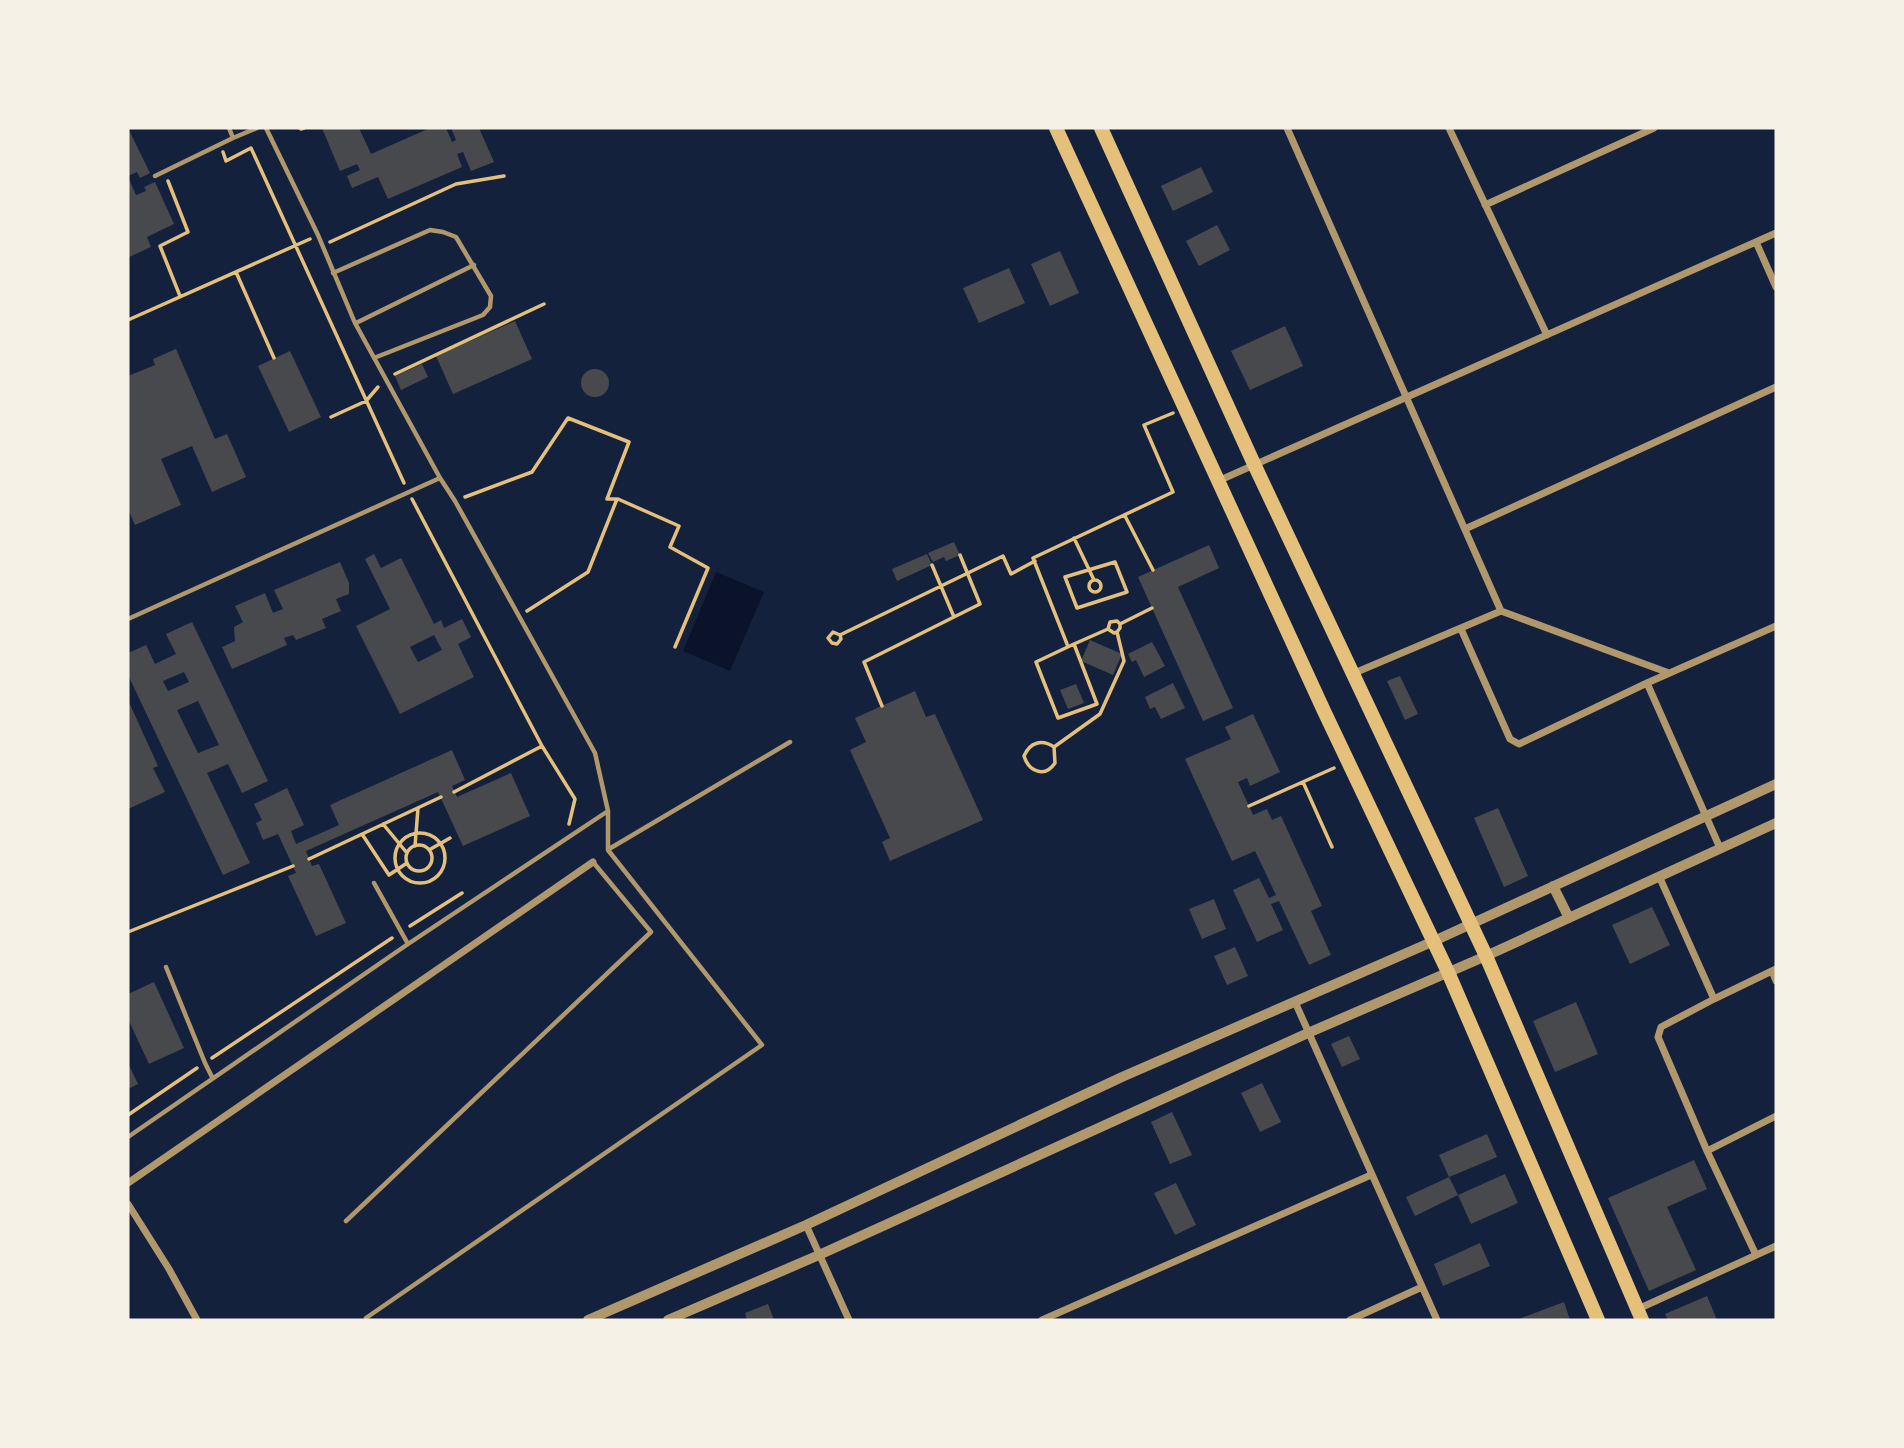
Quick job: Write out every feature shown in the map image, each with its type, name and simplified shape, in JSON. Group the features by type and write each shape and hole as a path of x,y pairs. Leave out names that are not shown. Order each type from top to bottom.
{"main road":[{"path":"1056,128 1434,941 1598,1320"},
{"path":"1101,128 1254,464 1486,956 1640,1315"}],"street":[{"path":"1287,128 1501,611"},
{"path":"1449,128 1547,335"},
{"path":"1485,205 1654,128"},
{"path":"1218,481 1776,233"},
{"path":"1756,242 1776,287"},
{"path":"1465,529 1776,387"},
{"path":"1352,674 1501,611 1669,673"},
{"path":"1461,629 1510,739 1519,744 1776,626"},
{"path":"1647,683 1720,848"},
{"path":"588,1320 806,1225 1122,1077 1434,941 1776,784"},
{"path":"668,1320 1486,956 1776,823"},
{"path":"128,1183 593,862"},
{"path":"1659,876 1714,999"},
{"path":"1553,886 1569,918"},
{"path":"1756,1255 1658,1037 1661,1027 1774,970 1776,981"},
{"path":"1295,1002 1437,1320"},
{"path":"1707,1151 1776,1116"},
{"path":"1042,1320 1371,1175"},
{"path":"128,1204 197,1320"},
{"path":"806,1225 849,1320"},
{"path":"1640,1315 1776,1246"},
{"path":"1350,1320 1422,1287"}],"lane":[{"path":"229,128 233,138"},
{"path":"155,176 257,128"},
{"path":"266,128 318,235 355,323 384,379 456,501 595,753 607,811 608,850 762,1045 366,1318"},
{"path":"333,273 430,230 456,237 491,296 490,307 483,315 373,358"},
{"path":"355,323 474,264"},
{"path":"128,618 440,478"},
{"path":"608,850 790,742"},
{"path":"128,1137 212,1077 607,811"},
{"path":"346,1221 651,933 593,862"},
{"path":"374,883 408,944"},
{"path":"166,967 212,1077"}],"path":[{"path":"220,145 226,161 251,148 409,492 542,746 575,799 569,824"},
{"path":"164,171 188,232 160,246 180,296"},
{"path":"322,246 456,184 504,176"},
{"path":"128,320 318,235"},
{"path":"236,272 274,358"},
{"path":"331,417 366,401 384,379 544,304"},
{"path":"1067,644 1033,558 1173,492 1144,425 1185,407"},
{"path":"456,501 532,472 568,418 629,442 607,499 617,499 679,526 670,547 708,568 675,647"},
{"path":"519,616 588,572 617,499"},
{"path":"1125,516 1153,570"},
{"path":"1074,538 1094,580"},
{"path":"882,706 864,662 979,604 960,555"},
{"path":"840,635 1003,556 1012,574 1035,561"},
{"path":"1115,562 1127,592 1077,608 1065,577 1089,570 1115,562"},
{"path":"932,565 954,617"},
{"path":"1120,624 1152,608"},
{"path":"1108,629 1110,622 1117,621 1120,624"},
{"path":"1054,747 1100,714 1124,661 1117,632 1120,624"},
{"path":"1108,629 1117,632"},
{"path":"1074,644 1097,704 1058,719 1036,662 1074,644 1108,629"},
{"path":"1040,742 1054,747 1056,758 1052,767 1041,772 1030,768 1024,756 1028,748 1040,742"},
{"path":"454,792 542,746"},
{"path":"1249,806 1348,761"},
{"path":"1302,782 1332,847"},
{"path":"309,859 441,797"},
{"path":"407,853 415,846 418,808"},
{"path":"383,824 407,853 407,863 414,870 428,868 433,859 429,850 415,846"},
{"path":"416,833 430,835 441,843 445,856 443,870 433,880 420,884 407,880 397,869 394,857 403,838 416,833"},
{"path":"362,834 389,875 407,863"},
{"path":"429,850 450,838"},
{"path":"128,932 293,866"},
{"path":"419,871 420,884"},
{"path":"128,1115 466,890"}],"water":[{"path":"716,572 764,592 730,671 683,651"}],"building":[{"path":"128,128 150,173 140,178 137,172 128,176"},
{"path":"322,128 359,128 371,154 430,128 446,128 452,142 456,140 451,128 479,128 494,162 471,171 463,152 457,154 462,167 388,199 378,177 352,188 347,176 360,170 357,164 340,171"},
{"path":"1201,167 1213,192 1173,211 1161,186"},
{"path":"128,177 136,195 146,191 144,187 155,182 174,224 147,237 151,247 129,257 128,254"},
{"path":"1217,225 1230,250 1199,266 1186,241"},
{"path":"1060,251 1079,293 1050,306 1031,264"},
{"path":"1009,268 1025,303 979,323 963,288"},
{"path":"515,321 532,359 453,394 436,356"},
{"path":"1285,326 1303,366 1250,390 1231,351"},
{"path":"176,349 215,439 227,434 246,477 212,492 192,446 161,459 181,505 135,525 128,509 128,376 155,365 153,359"},
{"path":"290,351 321,417 289,432 258,366"},
{"path":"422,364 428,377 401,390 395,376"},
{"path":"595,369 605,373 609,383 605,393 595,397 585,393 581,383 585,373"},
{"path":"954,542 960,555 946,561 944,557 933,562 928,553"},
{"path":"1209,545 1219,568 1178,587 1233,708 1203,721 1138,577"},
{"path":"374,554 381,568 401,558 434,624 441,620 444,628 462,619 471,637 458,644 474,677 400,714 356,626 390,609 365,559","holes":["434,635 442,650 418,662 410,647"]},
{"path":"927,554 932,565 897,581 892,569"},
{"path":"340,562 349,583 349,594 336,599 341,611 322,619 326,628 296,640 293,635 284,638 287,645 232,669 222,647 235,641 234,627 243,622 235,606 265,593 273,613 283,609 274,590"},
{"path":"192,622 268,781 242,793 228,764 207,773 250,863 223,875 128,675 128,653 146,645 155,664 176,654 166,634","holes":["184,672 189,682 168,691 163,681","198,701 219,745 198,753 177,710"]},
{"path":"1090,640 1122,654 1113,675 1081,661"},
{"path":"1152,642 1165,666 1144,677 1136,660 1132,662 1128,654"},
{"path":"1400,676 1418,714 1405,720 1387,681"},
{"path":"1173,683 1185,708 1161,719 1155,707 1150,709 1145,697"},
{"path":"1076,684 1084,703 1068,709 1060,690"},
{"path":"915,691 926,717 935,714 983,820 890,861 882,842 890,838 850,750 866,742 855,718"},
{"path":"128,700 158,766 153,768 165,792 128,809"},
{"path":"1253,714 1280,772 1250,786 1247,778 1238,782 1253,815 1267,809 1272,820 1281,816 1322,906 1311,911 1331,955 1309,965 1279,901 1271,904 1283,930 1257,942 1233,890 1259,878 1269,898 1276,895 1255,851 1232,861 1185,759 1231,739 1225,727"},
{"path":"452,750 465,780 452,786 457,797 511,773 530,816 463,846 438,792 306,851 312,866 319,864 346,923 316,936 288,876 296,873 278,834 263,840 256,823 262,820 254,804 287,788 304,825 291,831 296,844 339,825 330,805"},
{"path":"1498,808 1528,876 1504,887 1474,818"},
{"path":"1214,899 1226,929 1202,939 1189,909"},
{"path":"1652,907 1670,945 1630,964 1612,925"},
{"path":"1235,947 1248,976 1227,985 1214,956"},
{"path":"154,982 184,1048 149,1064 128,1019 128,994"},
{"path":"1576,1002 1598,1054 1555,1072 1533,1021"},
{"path":"1349,1036 1360,1059 1342,1067 1331,1044"},
{"path":"128,1063 138,1084 128,1089"},
{"path":"1262,1083 1281,1122 1260,1132 1241,1093"},
{"path":"1172,1112 1192,1155 1170,1164 1151,1122"},
{"path":"1487,1134 1497,1157 1449,1177 1439,1155"},
{"path":"1694,1160 1707,1189 1667,1207 1696,1270 1649,1291 1608,1198"},
{"path":"1505,1174 1518,1203 1471,1224 1458,1195"},
{"path":"1449,1177 1458,1195 1415,1216 1406,1197"},
{"path":"1176,1183 1196,1225 1175,1235 1154,1193"},
{"path":"1480,1243 1490,1266 1443,1286 1434,1264"},
{"path":"1707,1296 1717,1320 1668,1320 1665,1314"},
{"path":"1564,1302 1570,1320 1516,1320"},
{"path":"768,1304 774,1320 747,1320 745,1313"}]}
